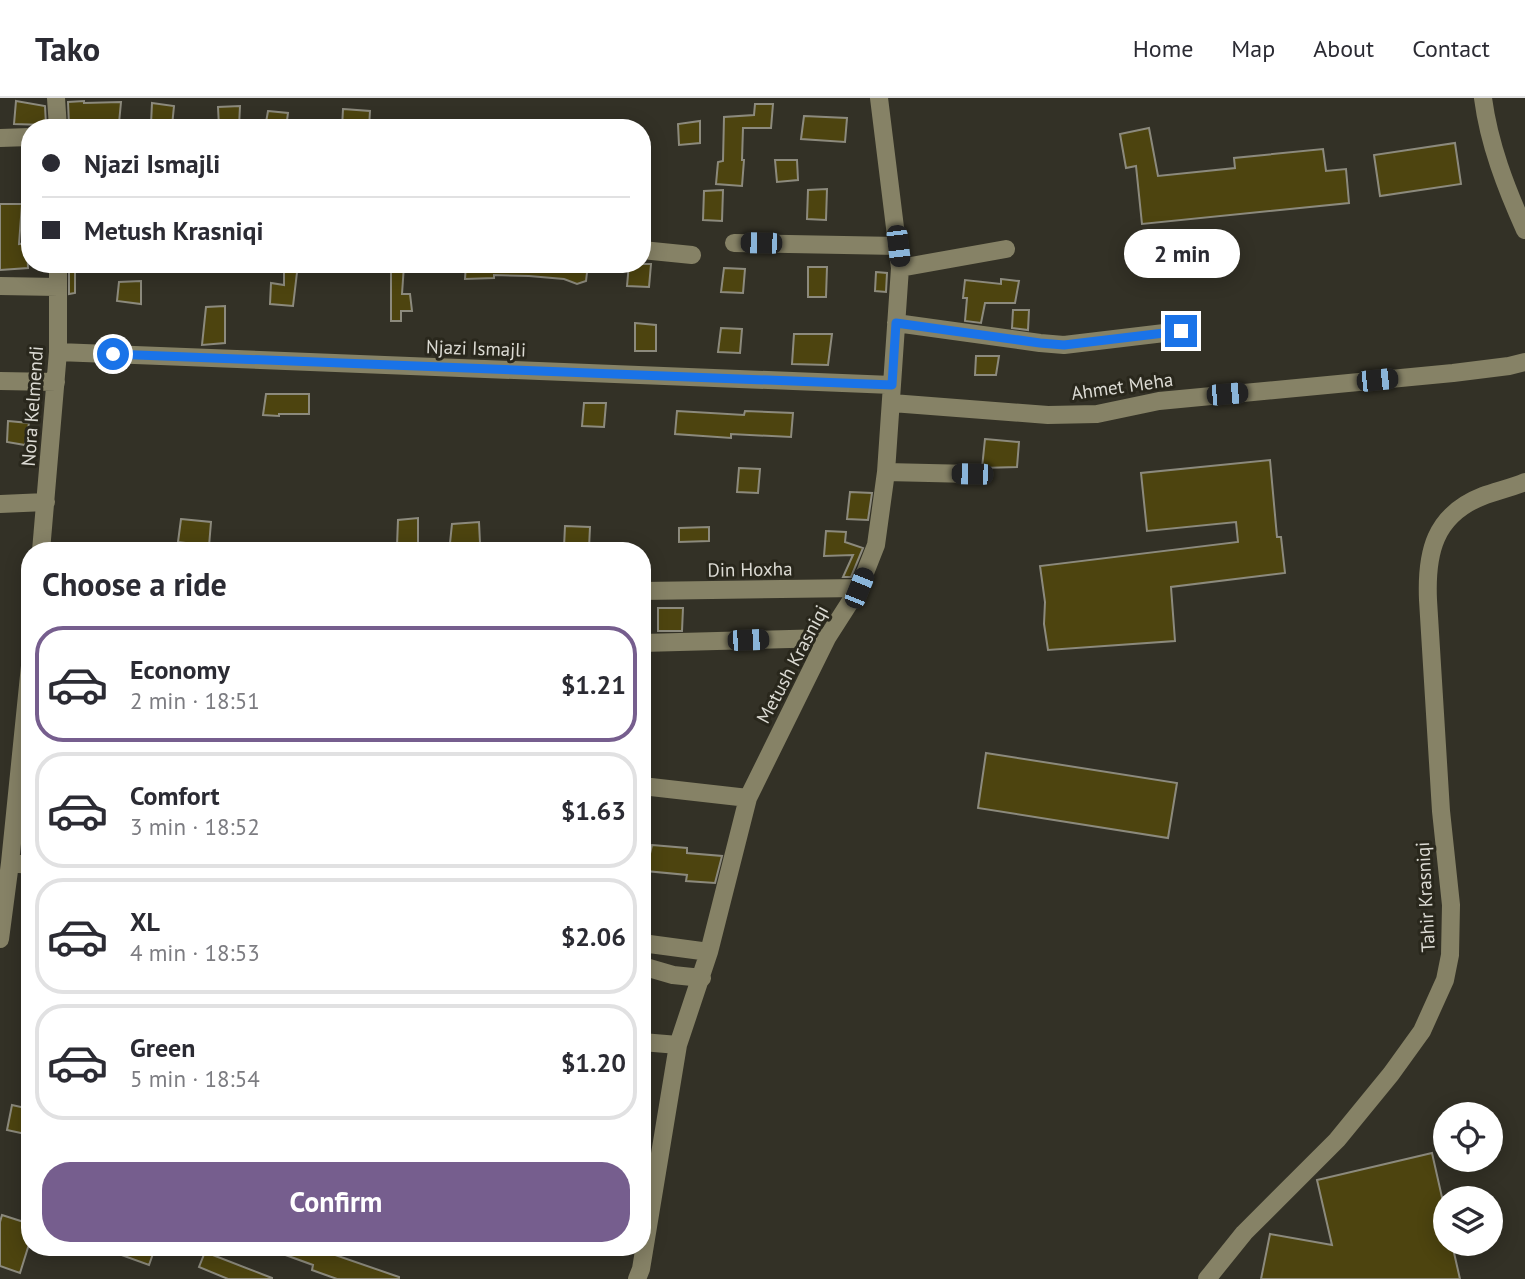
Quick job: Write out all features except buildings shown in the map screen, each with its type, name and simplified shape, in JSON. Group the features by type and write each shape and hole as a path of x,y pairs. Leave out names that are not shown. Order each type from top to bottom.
{"street":[{"path":"57,98 58,119"},
{"name":"Metush Krasniqi","path":"651,1208 678,1045 702,978 748,798 827,638 859,588 876,545 886,472 900,268 879,98"},
{"path":"1483,98 1486,124 1506,188 1525,230"},
{"path":"0,138 21,137"},
{"path":"734,243 898,246"},
{"path":"900,268 1006,249"},
{"path":"651,251 692,255"},
{"name":"Nora Kelmendi","path":"42,542 58,352 58,273"},
{"path":"0,286 58,287"},
{"path":"896,323 1064,345 1181,331"},
{"name":"Njazi Ismajli","path":"58,352 892,394"},
{"name":"Ahmet Meha","path":"892,394 1048,415 1097,414 1159,401 1440,374 1525,362"},
{"path":"0,381 56,382"},
{"path":"886,472 972,474"},
{"name":"Tahir Krasniqi","path":"1207,1279 1244,1233 1336,1140 1391,1074 1422,1031 1445,980 1450,955 1451,905 1441,811 1427,594 1431,549 1440,528 1455,510 1482,496 1525,482"},
{"path":"0,503 46,502"},
{"name":"Din Hoxha","path":"651,591 859,588"},
{"path":"651,643 827,638"},
{"path":"0,939 3,889 10,863 21,755"},
{"path":"651,787 748,798"},
{"path":"10,863 21,864"},
{"path":"651,944 709,952"},
{"path":"651,969 673,975 702,978"},
{"path":"651,1043 678,1045"},
{"name":"Metush Krasniqi","path":"637,1279 643,1256"}],"route":[{"path":"113,354 892,385 896,323 1064,345 1181,331"}]}
